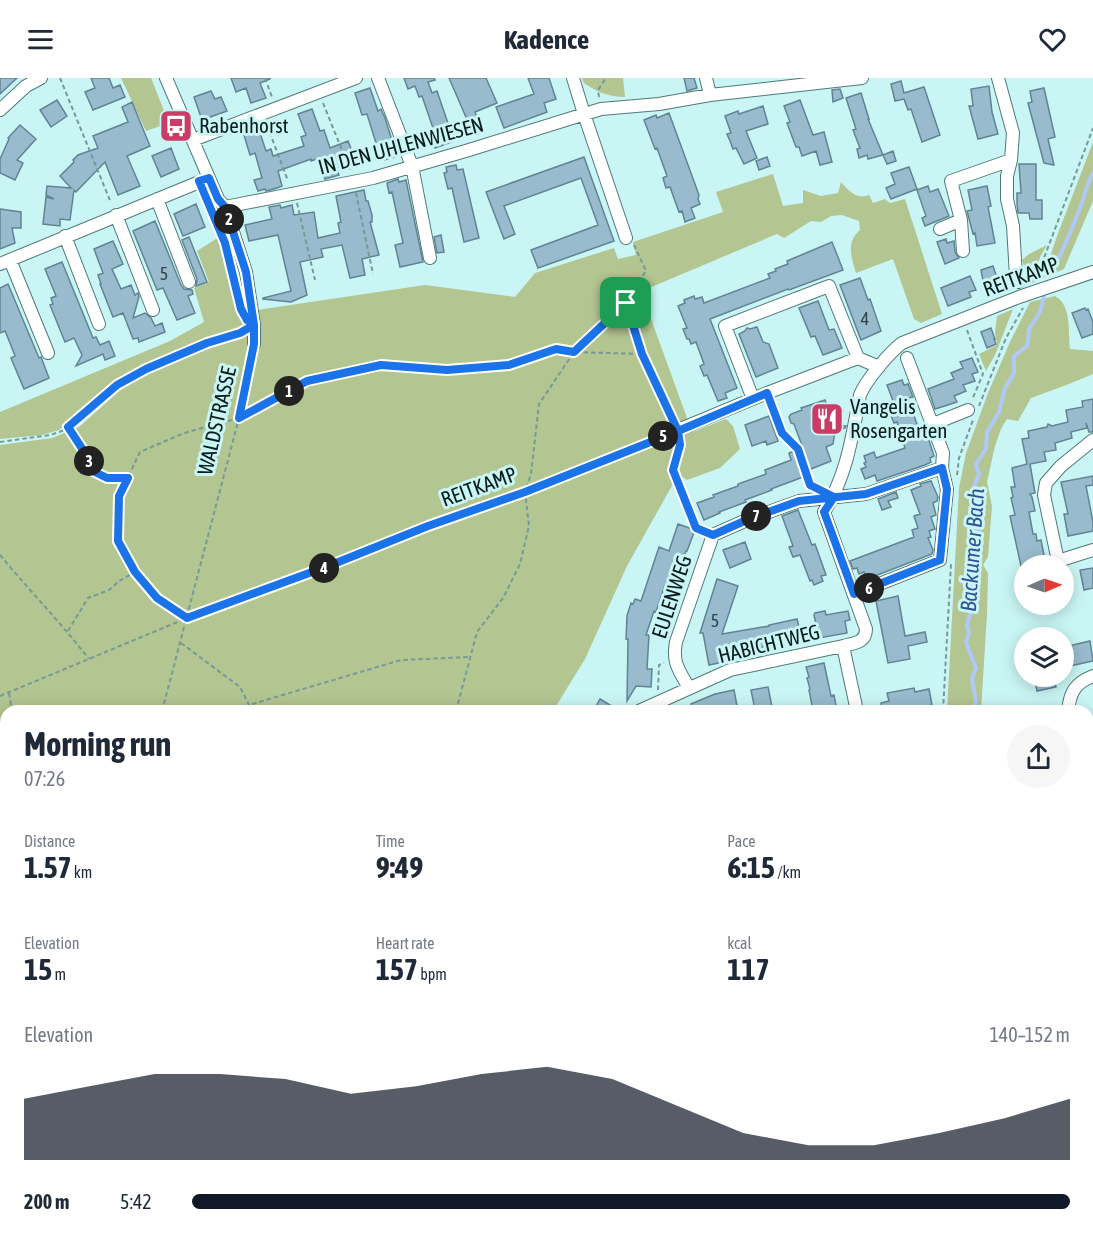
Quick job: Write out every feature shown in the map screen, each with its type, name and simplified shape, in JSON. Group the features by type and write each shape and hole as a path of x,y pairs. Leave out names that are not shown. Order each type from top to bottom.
{"street":[{"path":"0,110 26,86 41,78"},
{"name":"WALDSTRASSE","path":"166,78 218,199 225,207 246,272 254,325 254,344"},
{"path":"193,140 356,78"},
{"path":"378,78 412,166 430,258"},
{"path":"573,78 626,238"},
{"path":"706,78 710,95"},
{"name":"IN DEN UHLENWIESEN","path":"225,207 373,178 601,109 659,104 772,83 862,78"},
{"path":"998,78 1013,133 1007,176 1007,199 1013,226 1018,282"},
{"path":"963,251 961,220 951,182 1011,160"},
{"path":"48,354 5,262 209,178"},
{"path":"157,199 189,282"},
{"path":"116,215 153,310"},
{"path":"940,229 961,220"},
{"path":"64,236 99,324"},
{"name":"REITKAMP","path":"854,594 824,512 834,497 846,467 860,395 865,384 894,349 902,343 1032,293 1092,274"},
{"path":"753,399 725,326 830,286 858,358"},
{"path":"661,437 858,358 879,367"},
{"path":"854,594 940,560 947,489 942,468 943,453 907,358"},
{"path":"933,424 973,413"},
{"path":"1093,440 1061,466 1046,483 1044,495 1058,561 1093,550"},
{"name":"EULENWEG","path":"689,688 675,660 674,652 713,535 799,501 866,494 942,468"},
{"name":"HABICHTWEG","path":"652,705 730,670 860,642 864,639 866,629 854,594"},
{"path":"843,646 856,705"},
{"path":"1068,705 1069,697 1078,683 1093,676"}],"path":[{"path":"60,78 116,215"},
{"path":"266,78 276,109"},
{"path":"601,109 598,90 606,78"},
{"path":"956,477 958,458 973,413 1006,338 1032,293 1093,128"},
{"path":"207,202 219,230"},
{"path":"458,705 477,632 503,598 520,564 529,526 525,492 531,474 539,404 574,352 626,303 646,271 633,242 626,238"},
{"path":"626,303 642,354 678,431 680,445 673,470 696,528 713,535"},
{"name":"REITKAMP","path":"963,319 983,374 973,413"},
{"path":"0,442 50,435 65,430 117,385 146,369 207,343 240,333 254,325"},
{"name":"WALDSTRASSE","path":"164,705 239,418 254,344"},
{"path":"187,618 157,598 135,572 118,541 119,496 140,452 184,433 239,418 307,381 381,365 447,370 509,365 556,349 574,352 642,354"},
{"path":"767,393 782,433 798,449 810,485 834,497"},
{"path":"68,427 85,453 93,471 107,478 128,478"},
{"name":"REITKAMP","path":"0,696 187,618 331,565 428,526 525,492 661,437"},
{"path":"0,555 68,631 89,659"},
{"path":"943,705 952,559"},
{"path":"68,631 88,598 109,590 135,572"},
{"path":"181,643 240,687 249,705 401,660 470,657"},
{"path":"658,702 659,665 675,660"},
{"path":"9,692 11,705"}],"green space":[{"path":"121,78 151,78 169,123 146,131"},
{"path":"582,78 623,78 625,97 598,91 584,83"},
{"path":"1093,142 1093,201 1064,269 1043,278 1057,236"},
{"path":"773,174 783,206 803,203 803,190 821,196 838,193 841,182 856,195 869,195 873,203 885,199 890,203 905,199 942,314 921,323 914,319 893,259 856,273 851,245 860,230 859,221 842,215 831,216 821,222 811,221 784,238 777,234 642,291 687,418 685,433 726,419 733,426 740,449 720,468 687,480 679,475 680,464 678,475 627,566 585,659 557,705 0,705 0,445 52,438 79,427 126,385 192,352 257,328 257,310 425,285 515,297 535,273 614,248 618,259 636,255 633,242 723,212 716,192"},
{"path":"219,237 238,307 246,323 231,332 140,369 108,390 59,430 42,435 0,439 0,412 170,341 204,322 194,288 209,282 197,251"},
{"path":"1047,245 1040,257 1034,283 1023,281 1026,273 1022,260"},
{"path":"1055,296 1060,300 1067,312 1070,349 1093,351 1093,374 1031,398 1018,421 1007,419 1001,429 987,482 992,506 988,557 983,565 988,573 981,705 947,705 959,488 966,453 988,393 1030,302"},
{"path":"1013,309 995,355 986,371 979,354 997,345 995,332 997,316"}],"building":[{"path":"0,78 17,78 0,94"},
{"path":"91,78 109,78 113,88 120,85 125,97 93,110 85,92 95,88"},
{"path":"231,78 270,78 260,83 266,98 251,103 246,88 236,92"},
{"path":"404,78 434,78 435,80 428,82 432,93 437,91 454,141 435,148 429,130 433,128 422,96 419,97 415,86 408,89"},
{"path":"449,78 486,78 497,103 475,112 481,127 472,131"},
{"path":"528,78 549,78 556,99 544,103 547,112 504,128 496,107 534,94"},
{"path":"684,78 694,78 697,88 687,91"},
{"path":"901,81 904,93 924,87 940,135 922,142 911,109 908,110 904,99 895,101 891,84"},
{"path":"989,86 992,112 998,134 978,139 969,106 973,106 971,89"},
{"path":"370,88 378,111 381,109 385,118 397,156 384,160 383,155 380,156 367,114 362,115 355,93"},
{"path":"1044,88 1055,137 1048,139 1054,165 1044,163 1028,103 1032,102 1030,91"},
{"path":"840,89 843,98 833,102 832,90"},
{"path":"211,91 215,99 221,97 227,111 202,120 194,97"},
{"path":"861,93 868,119 883,155 868,159 867,155 859,158 857,149 860,148 853,130 856,129 846,98"},
{"path":"57,100 67,116 51,127 40,110"},
{"path":"800,100 813,135 824,132 832,162 820,165 816,151 802,156 799,147 796,147 787,123 790,122 784,106"},
{"path":"132,102 150,146 127,156 140,186 118,195 105,162 76,192 74,190 70,220 60,219 60,226 43,224 46,197 54,199 46,195 47,186 71,188 60,176 78,155 98,148 93,136 128,122 122,107"},
{"path":"763,106 768,124 746,131 757,158 744,164 736,148 733,149 727,134 731,133 725,116"},
{"path":"312,109 320,131 324,130 330,148 348,141 356,161 336,168 339,175 325,179 317,159 311,161 311,159 278,171 282,186 258,191 254,180 262,178 255,153 250,155 243,132 258,127 266,151 271,149 273,156 304,146 301,137 306,135 298,114"},
{"path":"669,113 699,195 700,204 691,208 695,218 685,222 670,187 666,188 663,178 667,176 644,120"},
{"path":"20,125 36,139 17,160 23,163 15,180 0,173 0,159 8,138"},
{"path":"171,148 179,169 161,177 152,156"},
{"path":"893,151 896,161 887,164 883,155"},
{"path":"584,157 614,241 538,268 531,250 598,225 581,178 504,206 515,234 504,239 486,192"},
{"path":"767,157 770,166 759,170 756,161"},
{"path":"1019,164 1036,164 1036,200 1042,200 1042,219 1030,219 1029,213 1018,213 1017,193 1021,193"},
{"path":"456,165 457,170 463,169 479,238 464,242 452,188 448,189 444,173 447,172 446,167"},
{"path":"909,167 917,189 891,199 886,188 895,184 891,173"},
{"path":"398,179 399,182 406,180 423,262 400,267 395,245 403,243 392,192 389,193 387,183"},
{"path":"928,186 930,192 938,189 949,216 925,226 922,218 926,216 917,190"},
{"path":"987,186 991,206 988,207 995,243 977,246 967,211 972,210 968,190"},
{"path":"364,190 372,215 372,222 370,222 379,255 362,259 365,275 350,278 342,245 321,249 323,257 300,262 307,295 291,302 263,299 291,291 278,235 249,241 245,225 272,219 269,207 280,205 281,208 292,205 294,215 314,212 318,238 340,233 338,223 341,222 336,196"},
{"path":"196,204 205,227 183,236 174,214"},
{"path":"0,209 21,212 21,228 12,228 15,243 0,249"},
{"path":"155,221 181,285 184,289 192,290 193,294 188,296 195,313 177,320 163,288 157,290 133,231"},
{"path":"441,235 444,252 437,253 434,237"},
{"path":"189,237 207,282 196,286 197,279 182,240"},
{"path":"946,239 947,243 954,241 955,252 959,258 945,264 937,242"},
{"path":"113,241 123,264 112,269 121,289 131,285 135,295 138,293 133,318 145,313 155,326 162,323 165,332 139,342 138,338 133,339 123,313 113,317 100,284 98,275 103,273 94,249"},
{"path":"832,242 843,270 710,319 737,388 725,393 727,398 718,401 707,375 704,376 700,366 704,364 696,342 691,344 687,339 683,329 687,328 678,306 685,303 684,300 694,296 695,299 702,297 704,303 770,278 768,274 788,264 787,261"},
{"path":"62,262 93,338 96,337 100,345 109,341 115,356 105,360 103,354 76,366 82,355 74,338 65,342 50,305 53,304 51,298 56,296 45,269"},
{"path":"993,266 998,281 984,286 981,270"},
{"path":"970,276 976,290 969,292 971,297 948,306 941,288"},
{"path":"860,278 881,331 861,340 840,285"},
{"path":"8,284 49,378 24,389 11,358 15,356 5,331 0,333 0,288"},
{"path":"818,301 829,330 834,329 842,348 823,355 815,336 811,337 799,308"},
{"path":"1088,309 1093,322 1093,334 1082,338 1072,313"},
{"path":"757,327 763,342 769,344 778,368 756,377 739,334 747,328"},
{"path":"991,328 996,344 987,348 981,332"},
{"path":"972,358 978,372 972,374 975,381 963,385 966,391 954,396 957,402 935,409 928,389 954,379 951,373 963,368 960,362"},
{"path":"902,380 904,385 908,384 913,397 908,398 920,433 926,431 934,456 930,458 931,462 925,465 877,481 875,475 865,479 861,469 866,467 864,456 874,452 876,458 905,448 897,422 894,423 889,411 896,409 887,385"},
{"path":"1093,399 1093,432 1089,432 1086,423 1087,428 1071,432 1072,438 1055,443 1056,450 1044,452 1046,461 1030,464 1035,493 1030,494 1035,511 1029,512 1033,534 1036,534 1037,541 1041,540 1044,555 1019,555 1010,516 1015,515 1011,498 1013,497 1011,487 1015,487 1012,468 1027,464 1022,439 1029,438 1028,431 1047,427 1048,424 1052,426 1068,422 1066,410 1083,407 1082,401"},
{"path":"825,400 834,424 846,426 835,432 833,444 826,447 831,461 801,473 803,477 745,500 746,502 704,520 697,503 766,474 765,470 791,460 789,453 803,448 789,417 802,410 801,408"},
{"path":"769,416 778,441 767,445 766,441 752,446 745,425"},
{"path":"1093,476 1093,485 1086,486 1093,531 1068,536 1064,514 1068,514 1061,482"},
{"path":"931,481 938,497 933,503 936,515 931,517 935,529 929,531 931,537 928,538 933,550 932,554 867,579 864,572 859,574 857,568 853,569 850,561 914,537 912,530 918,528 914,516 920,514 911,490"},
{"path":"896,492 898,498 888,501 891,507 882,510 878,499"},
{"path":"798,510 812,545 815,544 826,575 821,576 823,581 814,585 812,580 810,581 800,555 793,557 789,547 793,546 782,516"},
{"path":"678,524 695,530 682,561 679,560 668,586 665,585 646,635 649,635 647,669 652,669 651,687 636,686 627,701 627,616 631,603 633,604 635,599 641,601 659,547 669,551"},
{"path":"745,542 751,559 730,568 723,550"},
{"path":"1093,568 1093,588 1084,590 1080,570"},
{"path":"717,579 738,586 722,634 797,619 802,640 745,651 744,645 726,650 728,661 709,665 703,633 700,633"},
{"path":"898,596 905,636 925,632 927,642 908,646 910,659 888,663 876,601"},
{"path":"825,611 826,615 848,611 850,620 845,621 847,633 819,638 814,615"},
{"path":"1090,641 1093,661 1074,665 1074,645"},
{"path":"824,663 831,696 834,695 836,705 812,705 806,667"},
{"path":"768,687 772,705 754,705 751,690"},
{"path":"1036,687 1056,687 1037,691"},
{"path":"914,688 915,692 929,689 932,705 881,705 881,703 889,701 887,693"},
{"path":"734,690 737,705 691,705 691,704 715,694"},
{"path":"600,699 610,705 597,705"}],"waterway":[{"name":"Backumer Bach","path":"1053,270 1074,224 1093,173"},
{"name":"Backumer Bach","path":"975,705 972,679 976,668 966,643 971,608 968,593 972,575 971,557 978,533 973,517 979,502 974,487 979,474 976,464 986,449 987,432 999,412 1005,388 1014,373 1014,356 1027,346 1029,329 1040,312 1044,296"}],"place":[{"name":"Rabenhorst","path":"176,126"},
{"name":"Vangelis Rosengarten","path":"827,419"}],"route":[{"path":"626,303 574,352 556,349 509,365 447,370 381,365 307,381 239,418 254,344 254,325 247,320 241,309 225,243 199,181 209,178 218,199 225,207 246,272 254,325 240,333 207,343 146,369 117,385 68,427 85,453 93,471 107,478 128,478 119,496 118,541 135,572 157,598 187,618 331,565 428,526 525,492 678,431 767,393 782,433 798,449 810,485 834,497 824,512 854,594 940,560 947,489 942,468 866,494 834,497 799,501 713,535 696,528 673,470 680,445 678,431 642,354 626,303"}]}
